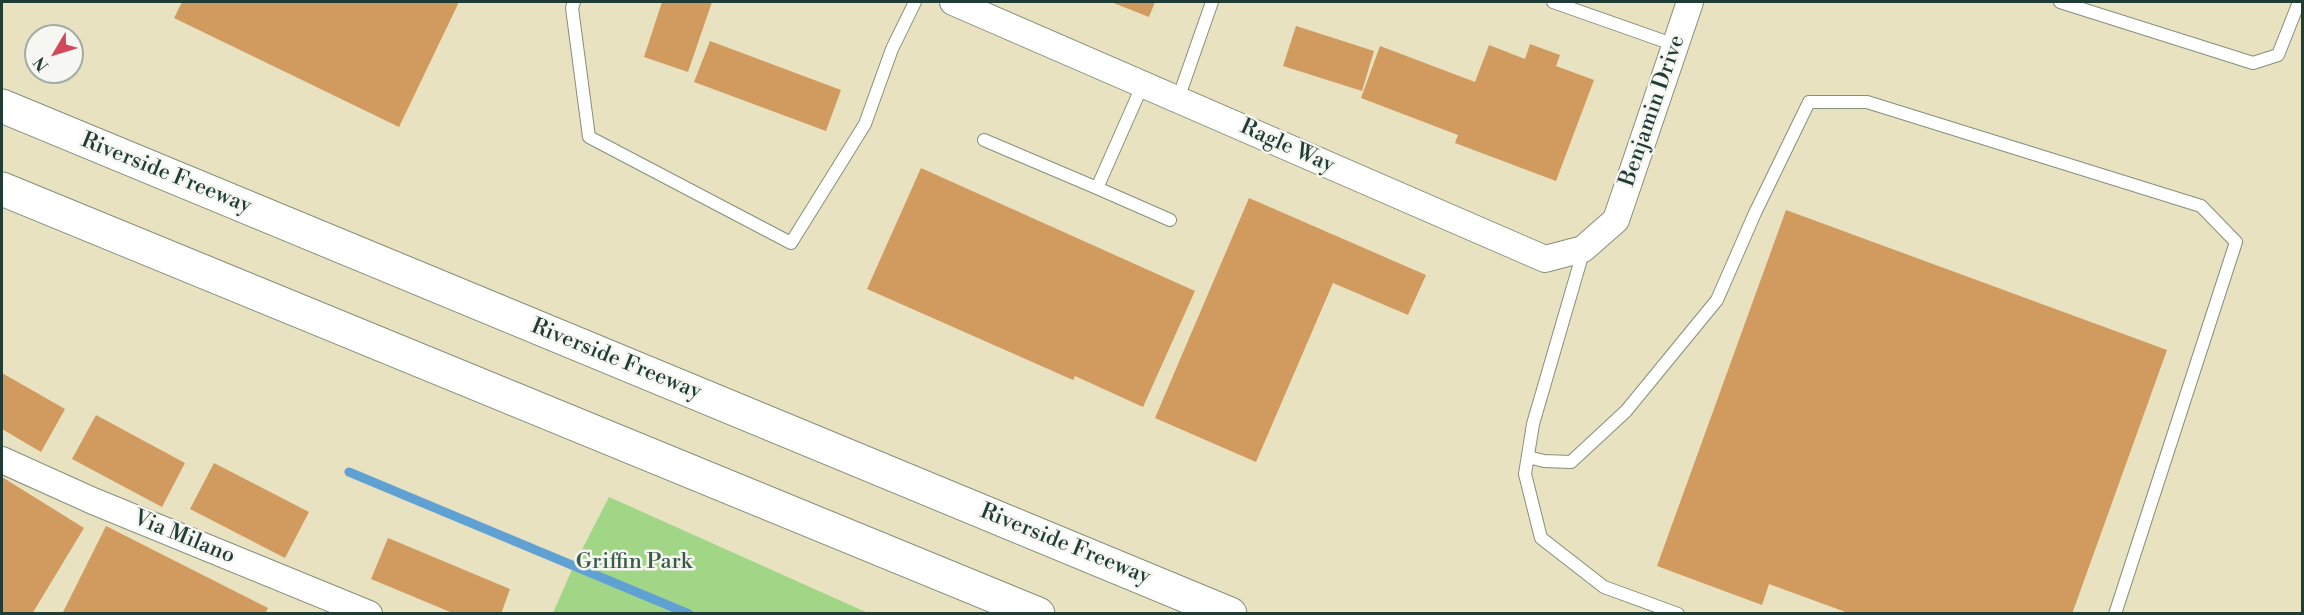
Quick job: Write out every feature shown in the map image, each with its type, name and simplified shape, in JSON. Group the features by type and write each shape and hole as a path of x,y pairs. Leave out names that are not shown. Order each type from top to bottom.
{"highway":[{"name":"Riverside Freeway","path":"2,106 1230,614"},
{"path":"2,189 1038,614"}],"street":[{"name":"Ragle Way","path":"953,2 1545,259 1585,248 1616,220"},
{"name":"Benjamin Drive","path":"1616,220 1690,2"},
{"name":"Via Milano","path":"2,460 93,501 369,614"}],"lane":[{"path":"574,2 572,8 589,137 791,243 865,124 892,49 915,2"},
{"path":"1178,99 1212,2"},
{"path":"1553,2 1676,45"},
{"path":"2060,2 2253,63 2278,55 2299,2"},
{"path":"1097,188 1143,84"},
{"path":"1527,457 1544,461 1571,462 1626,411 1717,300 1755,213 1809,102 1867,102 2201,206 2236,243 2115,614"},
{"path":"984,140 1170,220"},
{"path":"1585,248 1533,424 1524,474 1541,538 1604,587 1678,614"}],"green space":[{"name":"Griffin Park","path":"609,497 868,613 553,613 574,565"}],"building":[{"path":"182,2 459,2 399,127 174,18"},
{"path":"662,2 712,2 688,72 644,57"},
{"path":"1111,2 1155,2 1149,17"},
{"path":"1296,26 1374,51 1362,91 1283,66"},
{"path":"710,41 841,90 826,131 694,82"},
{"path":"1530,44 1560,55 1556,66 1594,80 1556,181 1455,143 1458,135 1361,98 1380,46 1475,82 1489,45 1525,59"},
{"path":"921,168 1195,291 1143,407 1075,376 1073,380 867,289"},
{"path":"1249,198 1426,275 1408,315 1333,283 1256,462 1155,418"},
{"path":"1786,210 2167,350 2072,614 1851,614 1769,584 1762,605 1657,566"},
{"path":"2,373 65,409 41,452 2,429"},
{"path":"96,415 185,463 162,507 72,459"},
{"path":"214,463 309,512 285,558 190,509"},
{"path":"2,477 84,528 32,614 2,614"},
{"path":"106,526 268,608 265,614 62,614"},
{"path":"388,538 510,589 501,614 455,614 371,579"}],"waterway":[{"path":"349,472 689,614"}]}
